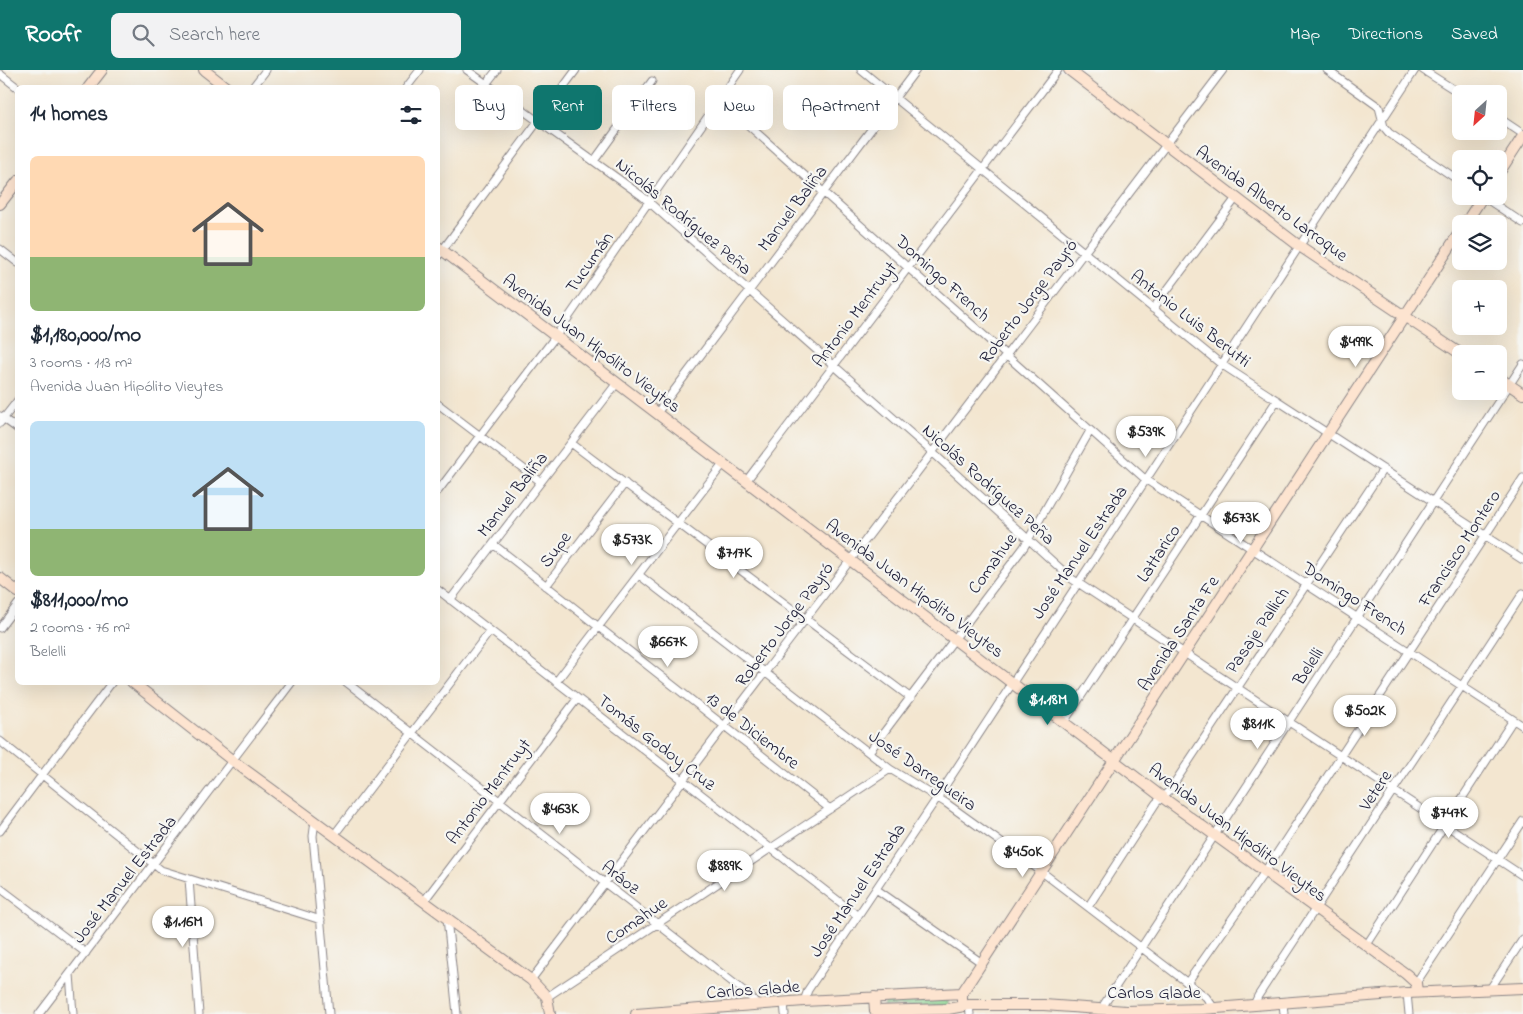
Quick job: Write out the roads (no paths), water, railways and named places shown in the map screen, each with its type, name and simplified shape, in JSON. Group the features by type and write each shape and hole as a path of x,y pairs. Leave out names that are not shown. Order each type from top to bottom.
{"street":[{"path":"90,85 102,70"},
{"path":"204,70 223,85"},
{"path":"254,85 266,70"},
{"path":"408,85 420,70"},
{"name":"Nicolás Rodríguez Peña","path":"467,70 533,117"},
{"path":"486,84 497,70"},
{"path":"565,85 576,70"},
{"name":"Tucumán","path":"730,85 740,70"},
{"name":"Antonio Luis Berutti","path":"861,70 880,85"},
{"name":"Manuel Baliña","path":"898,94 916,70"},
{"name":"Antonio Mentruyt","path":"747,480 1058,70"},
{"name":"Avenida Alberto Larroque","path":"1069,70 1298,245 1452,348"},
{"name":"Roberto Jorge Payró","path":"530,980 766,673 1223,70"},
{"path":"1327,70 1379,107 1384,127 1389,134 1452,176"},
{"name":"José Manuel Estrada","path":"804,1001 808,990 937,798 1076,583 1415,70"},
{"path":"1423,70 1452,88"},
{"path":"0,74 15,86"},
{"path":"594,161 652,81"},
{"name":"Antonio Luis Berutti","path":"898,99 1153,310 1222,364 1523,560"},
{"name":"Tucumán","path":"440,487 554,337 705,122"},
{"path":"1507,160 1523,135 1508,124"},
{"path":"440,250 533,128"},
{"name":"Nicolás Rodríguez Peña","path":"551,130 649,202 932,452 1076,583 1523,876"},
{"name":"Domingo French","path":"754,130 1145,479 1523,726"},
{"name":"Manuel Baliña","path":"657,412 871,130"},
{"path":"0,204 15,185"},
{"path":"1153,310 1236,198"},
{"path":"1496,205 1523,223"},
{"name":"Avenida Santa Fe","path":"962,993 1452,244"},
{"path":"0,249 15,260"},
{"name":"Avenida Juan Hipólito Vieytes","path":"440,252 657,412 1214,836 1366,946 1413,990"},
{"name":"Belelli","path":"1101,1009 1523,364"},
{"name":"Manuel Baliña","path":"450,600 617,383"},
{"path":"1509,385 1523,394"},
{"name":"Lattarico","path":"1064,722 1277,400"},
{"path":"15,403 1,419 15,427"},
{"path":"440,406 541,482"},
{"name":"Comahue","path":"870,752 1028,540 1090,431"},
{"path":"571,442 911,698"},
{"path":"556,682 724,464"},
{"name":"Pasaje Pallich","path":"1088,907 1156,803 1169,791 1383,469"},
{"name":"Francisco Montero","path":"1187,983 1264,873 1523,478"},
{"name":"Supe","path":"546,586 625,483"},
{"name":"13 de Diciembre","path":"492,544 830,809"},
{"name":"José Darregueira","path":"639,575 890,769 937,798 1042,872 1206,997 1214,1008"},
{"path":"0,578 15,590"},
{"name":"Tomás Godoy Cruz","path":"440,592 769,849 858,916"},
{"name":"Vetere","path":"1254,1005 1258,996 1523,593"},
{"path":"0,628 15,608"},
{"path":"334,835 490,631"},
{"path":"0,831 110,685"},
{"path":"136,685 233,761 530,980 547,997 550,1014"},
{"path":"233,761 290,685"},
{"name":"Aráoz","path":"350,685 757,1004"},
{"name":"Antonio Mentruyt","path":"424,901 577,699"},
{"path":"1366,946 1513,720"},
{"path":"0,741 154,865 166,872 321,920"},
{"name":"José Manuel Estrada","path":"39,1014 233,761"},
{"name":"Comahue","path":"547,997 890,769"},
{"path":"315,821 313,836 329,1014"},
{"path":"1409,1014 1413,990 1523,821"},
{"path":"190,879 199,1014"},
{"path":"0,888 86,953"},
{"path":"876,890 982,963"},
{"path":"446,918 457,1014"},
{"path":"1490,989 1523,938"},
{"path":"70,974 73,1014"},
{"name":"Carlos Glade","path":"875,1013 967,1008 1101,1009 1126,1012 1203,1011 1214,1008 1413,990 1523,988"},
{"path":"962,993 967,1008"},
{"name":"Carlos Glade","path":"636,1014 668,1013 784,1002 962,993"},
{"path":"874,997 875,1013"},
{"path":"784,1002 785,1014"},
{"path":"1283,1003 1284,1014"}]}
